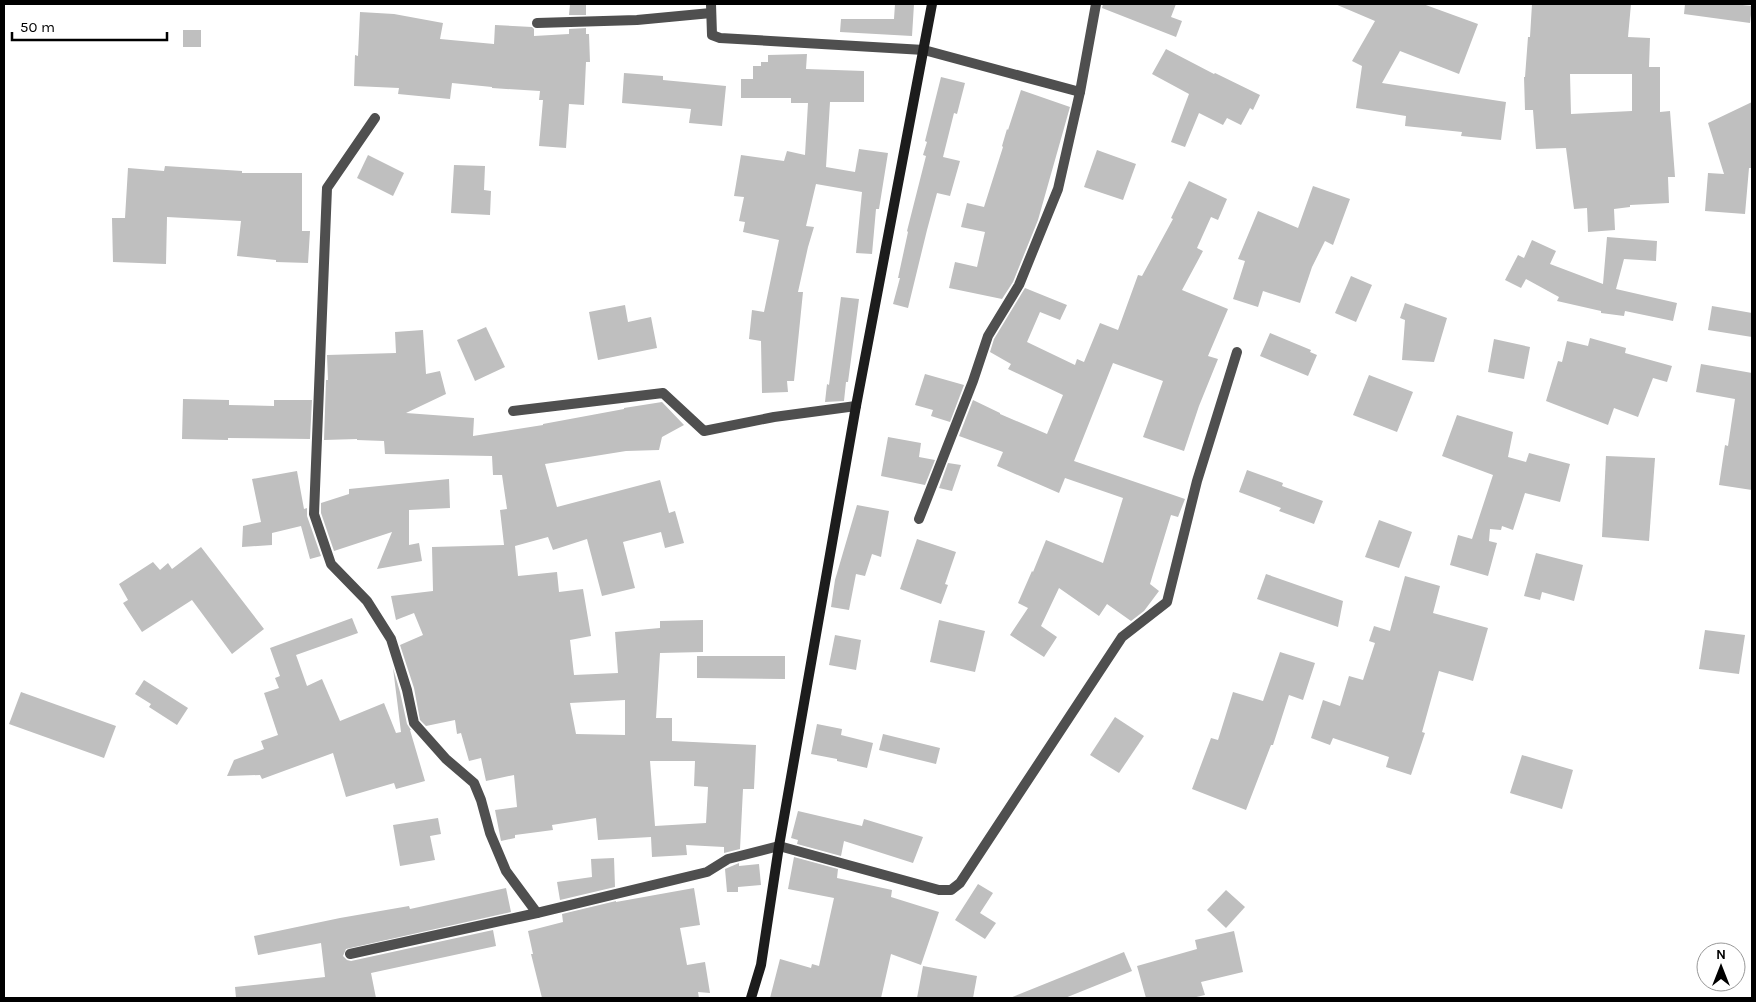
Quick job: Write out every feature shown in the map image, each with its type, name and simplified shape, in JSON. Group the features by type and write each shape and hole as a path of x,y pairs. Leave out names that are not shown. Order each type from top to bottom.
{"main road":[{"path":"751,998 761,964 779,846 856,406 932,4"}],"street":[{"path":"918,519 973,380 988,336 1019,285 1058,189 1080,92 1096,4"},
{"path":"537,23 637,20 711,9 712,35 720,38 924,50 1080,92"},
{"path":"375,118 327,188 314,514 331,564 367,601 391,639 407,690 414,723 446,759 474,783 490,833 506,871 537,913"},
{"path":"350,954 537,913 707,872 728,859 779,846 939,890 951,890 960,883 1122,637 1167,602 1197,481 1237,352"},
{"path":"513,411 663,393 704,430 774,416 856,406"}],"building":[{"path":"570,4 586,4 586,15 569,15"},
{"path":"895,4 914,4 912,36 840,32 841,19 894,19"},
{"path":"1103,4 1176,4 1171,17 1182,21 1176,37 1102,8"},
{"path":"1335,4 1423,4 1478,24 1459,74 1400,51 1382,83 1506,102 1501,140 1461,136 1462,132 1405,126 1406,116 1356,108 1362,66 1352,61 1375,21"},
{"path":"1532,4 1631,4 1628,37 1650,38 1649,67 1660,67 1660,112 1670,111 1675,177 1668,177 1669,203 1630,205 1630,207 1614,209 1615,230 1588,232 1587,208 1574,209 1566,148 1536,149 1533,110 1525,110 1524,77 1528,37 1530,37","holes":["1570,74 1632,74 1632,111 1571,114"]},
{"path":"1685,4 1752,6 1750,23 1684,14"},
{"path":"360,12 394,14 443,23 440,39 494,44 495,25 532,27 534,29 534,36 569,34 569,29 586,28 586,34 589,34 590,62 586,62 584,105 569,104 566,148 539,146 543,100 539,100 540,91 452,83 450,99 398,94 399,88 354,86 355,55 358,56"},
{"path":"183,30 201,30 201,47 183,47"},
{"path":"1166,49 1260,95 1253,110 1250,108 1241,125 1227,118 1223,125 1199,113 1185,147 1171,142 1189,94 1152,74"},
{"path":"807,54 806,69 864,71 864,102 830,102 826,167 855,172 859,149 888,153 879,209 876,209 872,254 856,253 862,192 816,184 806,226 814,227 798,292 803,292 794,381 787,381 788,392 762,393 761,341 749,339 752,310 764,312 779,240 743,232 745,222 739,221 744,197 734,196 741,155 784,161 787,151 805,155 808,103 791,103 791,98 741,98 741,79 753,79 753,66 761,66 761,62 768,62 768,55"},
{"path":"624,73 663,76 663,80 726,86 722,126 689,123 691,109 622,103"},
{"path":"941,77 965,83 957,114 954,113 943,157 960,161 950,196 937,193 908,308 893,304 900,278 898,278 907,231 926,156 923,155 927,142 925,141"},
{"path":"1021,90 1070,107 1038,220 1013,282 1002,299 949,288 955,262 977,267 985,232 961,227 967,203 984,207 1007,129"},
{"path":"1752,102 1752,168 1749,168 1745,214 1705,211 1708,173 1724,174 1708,123"},
{"path":"1097,150 1136,164 1123,200 1084,187"},
{"path":"368,155 404,173 393,196 357,178"},
{"path":"454,165 485,166 484,190 491,191 490,215 451,213"},
{"path":"165,166 242,171 242,173 302,173 302,231 310,231 308,263 276,262 276,260 237,256 241,221 167,217 166,264 113,262 112,218 125,218 128,168 164,171"},
{"path":"1189,181 1227,199 1218,220 1211,217 1197,248 1203,251 1182,290 1228,309 1208,356 1218,359 1199,406 1184,451 1143,437 1163,381 1113,363 1074,461 1185,499 1178,517 1171,515 1150,584 1159,591 1144,611 1131,621 1107,604 1099,616 1059,588 1041,626 1057,637 1044,657 1010,635 1028,608 1018,603 1046,540 1103,563 1123,498 1065,478 1059,493 997,466 1003,452 959,436 973,400 1047,434 1063,395 1008,369 1011,364 990,352 994,339 1025,288 1067,305 1060,320 1040,312 1027,342 1075,365 1077,359 1084,362 1100,323 1118,330 1138,275 1142,276 1173,219 1171,218"},
{"path":"1313,186 1350,199 1333,245 1325,241 1312,267 1300,303 1263,291 1258,307 1233,299 1245,261 1238,259 1258,211 1298,228"},
{"path":"1607,237 1657,241 1656,261 1624,259 1616,289 1677,303 1673,321 1625,311 1624,316 1601,313 1601,311 1557,301 1559,297 1526,279 1521,288 1505,280 1518,255 1524,258 1532,240 1556,251 1550,264 1603,284"},
{"path":"1351,276 1372,285 1356,322 1335,313"},
{"path":"841,297 859,299 848,382 846,382 844,401 825,402 827,384 829,385"},
{"path":"1405,303 1447,318 1434,362 1402,360 1405,320 1400,318"},
{"path":"625,305 628,322 651,317 657,348 598,360 589,312"},
{"path":"1712,306 1752,313 1752,337 1708,330"},
{"path":"486,327 505,367 475,381 457,340"},
{"path":"423,330 426,374 440,371 446,394 406,413 474,418 473,436 543,425 662,402 684,425 662,437 659,450 626,451 545,464 557,507 660,480 669,513 675,511 684,543 665,548 661,532 623,542 635,588 602,596 587,539 553,550 548,537 515,546 518,576 557,572 559,592 583,589 591,636 570,640 574,675 618,673 615,632 660,628 660,621 703,620 703,652 660,653 656,718 672,718 672,741 756,745 754,789 743,789 740,849 724,853 724,847 686,845 687,855 652,857 651,837 598,840 596,818 552,825 553,830 515,835 515,838 501,841 495,810 517,807 514,775 486,781 481,758 469,761 461,733 457,734 455,720 426,726 420,720 414,688 400,645 423,635 414,613 396,620 391,596 433,591 432,547 504,545 500,510 507,509 502,475 493,475 492,456 385,454 384,441 357,439 324,440 326,380 328,380 327,355 396,353 395,332","holes":["625,700 625,735 576,734 570,703","650,761 695,761 694,786 708,787 706,823 655,826"]},
{"path":"1270,333 1311,350 1310,352 1317,355 1308,376 1260,356"},
{"path":"1590,338 1626,348 1625,353 1672,366 1667,382 1653,378 1638,417 1614,408 1608,425 1546,401 1558,361 1562,362 1567,341 1588,346"},
{"path":"1494,339 1530,347 1524,379 1488,372"},
{"path":"1701,364 1752,373 1752,490 1719,485 1725,445 1728,446 1735,399 1696,392"},
{"path":"925,374 964,385 950,422 931,416 933,410 915,405"},
{"path":"1369,375 1413,392 1397,432 1353,415"},
{"path":"183,399 229,400 229,405 274,406 274,400 312,400 310,439 182,439"},
{"path":"1457,415 1513,432 1508,457 1526,462 1529,453 1570,464 1560,502 1525,493 1513,530 1502,526 1501,530 1490,529 1489,541 1497,543 1488,576 1450,565 1458,535 1472,539 1493,475 1442,456"},
{"path":"888,437 921,443 919,457 935,460 925,485 881,476"},
{"path":"1606,456 1655,458 1649,541 1602,537"},
{"path":"948,463 961,465 952,491 939,488"},
{"path":"1247,470 1283,483 1282,486 1323,501 1314,524 1279,511 1281,508 1239,492"},
{"path":"297,471 304,509 307,508 307,516 321,556 310,559 301,526 272,533 272,545 242,547 243,526 261,522 252,479"},
{"path":"449,479 450,508 409,510 409,545 419,543 422,561 377,569 392,532 334,551 321,513 321,503 349,494 349,489"},
{"path":"857,505 889,511 881,557 872,554 865,576 856,574 849,610 831,607 835,580"},
{"path":"1379,520 1412,532 1399,568 1365,557"},
{"path":"917,539 956,552 945,584 948,585 941,604 900,589"},
{"path":"201,547 264,629 232,654 192,600 142,632 123,603 128,600 119,584 153,562 160,570 168,563 172,569"},
{"path":"1536,553 1583,565 1574,601 1542,592 1540,600 1524,596"},
{"path":"1266,574 1343,601 1338,627 1257,599"},
{"path":"1405,576 1440,586 1433,613 1488,628 1473,681 1439,671 1422,732 1425,733 1411,775 1386,767 1389,757 1333,738 1330,745 1311,738 1323,700 1340,706 1349,676 1363,680 1375,643 1369,641 1374,626 1390,631"},
{"path":"352,618 358,633 296,655 307,686 322,679 340,721 384,703 396,733 401,732 393,668 407,724 411,730 425,781 396,789 394,783 346,797 333,753 262,779 260,775 227,776 234,760 264,749 261,741 278,735 264,693 279,688 275,678 280,676 270,648"},
{"path":"939,620 985,631 975,672 930,662"},
{"path":"1705,630 1745,635 1739,674 1699,669"},
{"path":"835,635 861,640 856,670 829,665"},
{"path":"1280,652 1315,663 1303,700 1289,695 1273,745 1271,745 1246,810 1192,789 1211,738 1218,740 1233,692 1263,701"},
{"path":"697,656 785,656 785,679 697,678"},
{"path":"144,680 188,708 177,725 149,707 151,704 135,694"},
{"path":"21,692 116,726 104,758 9,724"},
{"path":"1115,717 1144,736 1119,773 1090,755"},
{"path":"817,724 842,729 841,735 873,743 867,768 811,754"},
{"path":"883,734 940,748 936,764 879,750"},
{"path":"1522,755 1573,770 1562,809 1510,793"},
{"path":"798,811 862,826 864,819 923,837 913,863 844,841 841,856 797,844 798,840 791,838"},
{"path":"438,818 441,834 430,836 435,860 400,866 393,825"},
{"path":"794,857 838,869 837,878 892,890 891,897 939,912 921,965 891,954 881,998 770,998 780,959 811,968 812,964 819,966 834,898 788,889"},
{"path":"614,858 615,887 560,900 557,882 592,877 591,859"},
{"path":"739,863 739,866 759,864 761,885 738,887 738,892 727,892 725,869"},
{"path":"978,884 993,893 980,913 996,923 985,939 955,920"},
{"path":"506,888 511,912 346,949 343,956 351,961 493,930 496,946 371,973 376,998 236,998 235,987 325,977 321,943 258,955 254,936 409,906 410,909"},
{"path":"694,888 700,925 680,928 687,965 705,962 710,993 698,992 699,998 542,998 531,954 533,954 528,931 563,922 562,914 616,901"},
{"path":"1226,890 1245,907 1226,928 1207,910"},
{"path":"1234,931 1243,972 1201,982 1205,995 1192,998 1146,998 1137,966 1197,949 1195,940"},
{"path":"1124,952 1132,971 1065,998 1010,998"},
{"path":"923,966 977,976 973,998 917,998"}]}
